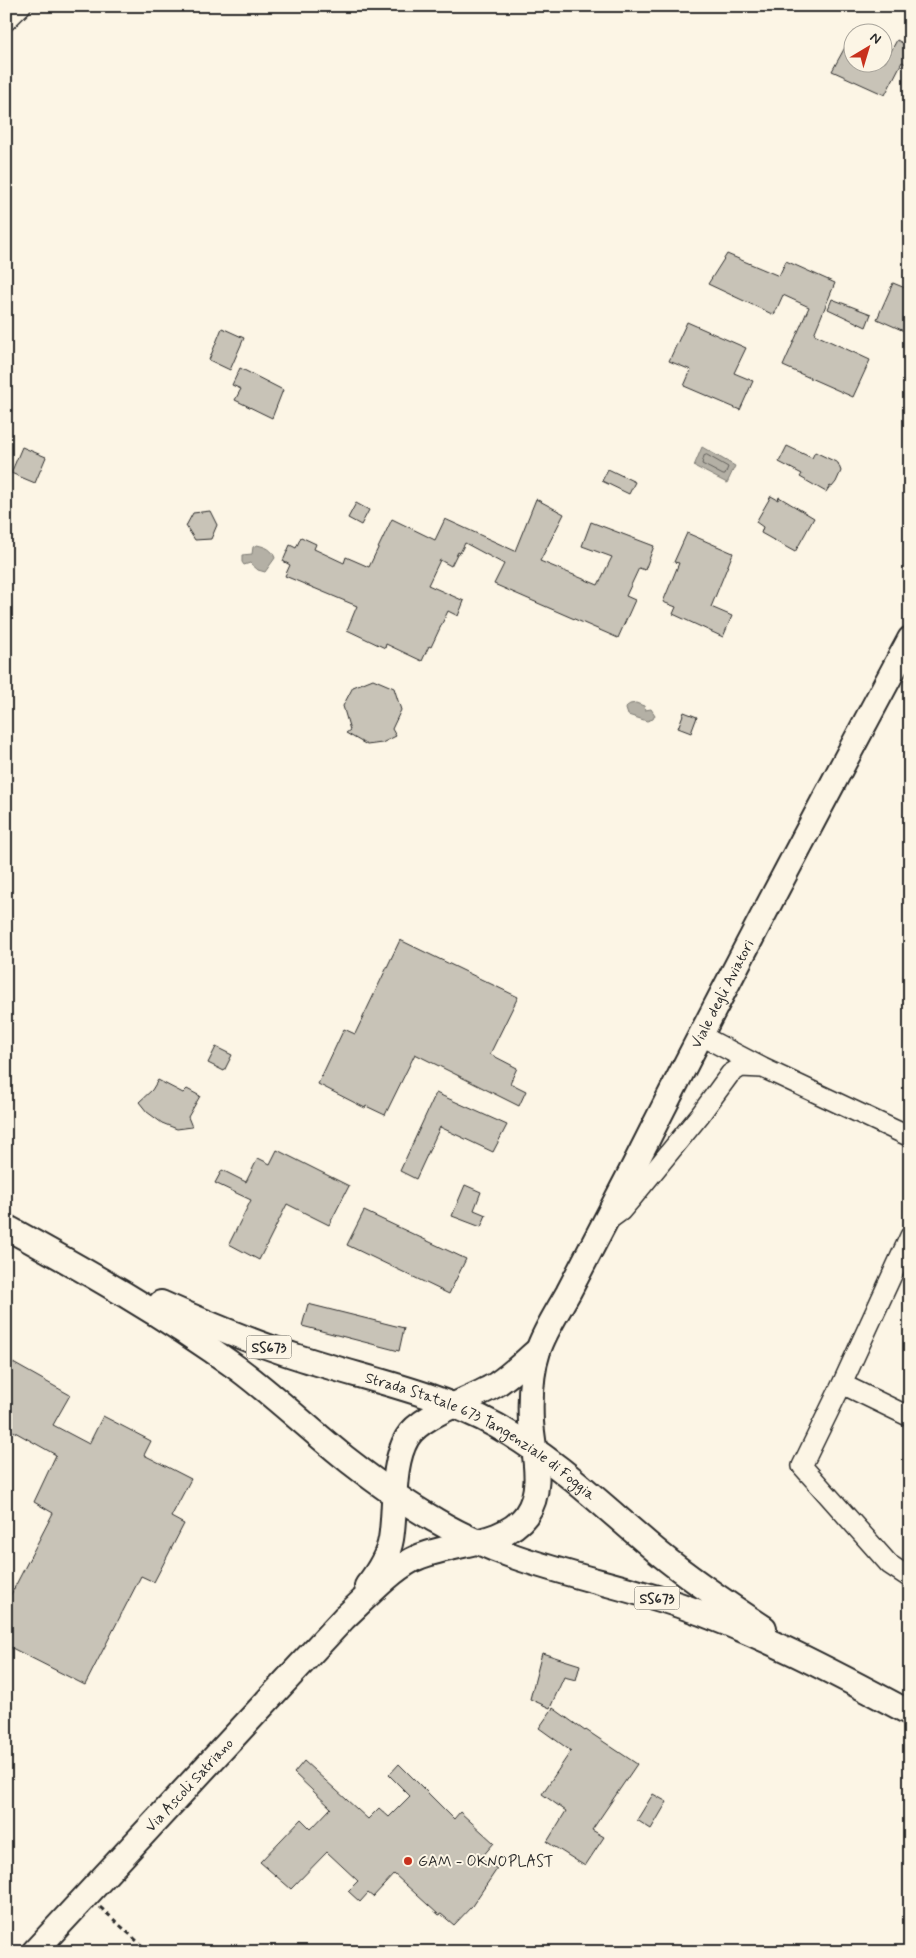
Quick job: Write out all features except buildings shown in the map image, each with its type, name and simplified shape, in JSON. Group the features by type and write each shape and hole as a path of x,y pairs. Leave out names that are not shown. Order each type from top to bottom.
{"main road":[{"name":"Viale degli Aviatori","path":"535,1451 531,1403 538,1350 700,1035 910,639"},
{"name":"Strada Statale 673 Tangenziale di Foggia","path":"6,1228 89,1273 164,1318 237,1368 271,1394 348,1460 434,1520 476,1542 535,1565 681,1606 746,1632 831,1671 910,1713"},
{"name":"Strada Statale 673 Tangenziale di Foggia","path":"89,1273 261,1345 326,1366 407,1388 454,1406 497,1426 568,1475 658,1552 701,1585 831,1671"},
{"name":"Viale degli Aviatori","path":"454,1406 497,1384 538,1350"},
{"name":"Via Ascoli Satriano","path":"344,1618 377,1573 386,1557 391,1540 399,1457 407,1438 418,1426 454,1406"},
{"name":"Via Ascoli Satriano","path":"34,1952 344,1618 397,1570 410,1561 446,1547 476,1542 510,1529 527,1514 532,1505 535,1492 535,1451"}],"street":[{"path":"6,21 21,6"},
{"path":"700,1035 763,1068 910,1137"},
{"path":"605,1223 621,1211 633,1198 700,1115 730,1074 742,1067 763,1068"},
{"path":"910,1236 802,1466 889,1564 910,1578"},
{"path":"842,1384 910,1417"}],"path":[{"path":"87,1895 149,1952"}],"water":[{"path":"702,447 735,466 727,483 694,466"},
{"path":"257,545 268,549 275,558 265,572 258,570 250,563 244,565 242,562 242,555 252,554 253,547"},
{"path":"636,703 644,706 645,710 651,709 655,715 653,719 647,721 628,715 626,709 630,704"}],"place":[{"name":"GAM - OKNOPLAST","path":"408,1861"}]}
